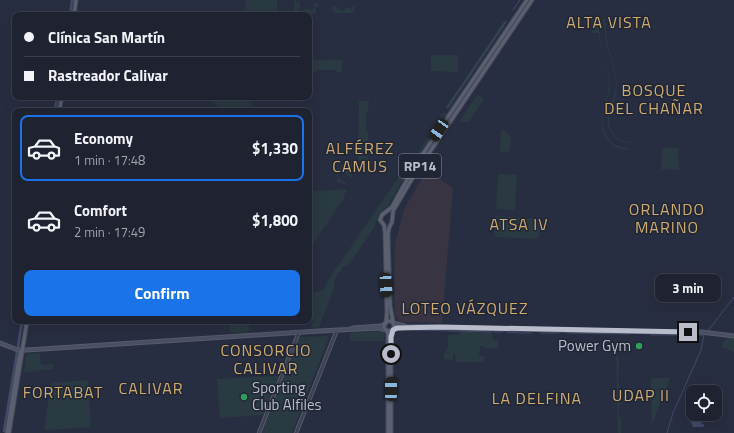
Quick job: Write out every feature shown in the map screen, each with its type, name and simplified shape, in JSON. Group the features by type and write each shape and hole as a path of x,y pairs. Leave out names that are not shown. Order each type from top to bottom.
{"main road":[{"path":"74,12 76,0"},
{"name":"RP14","path":"384,214 392,207 411,172 527,0"},
{"name":"RP14","path":"393,323 390,305 388,238 393,211 418,168 532,0"},
{"path":"388,433 388,334 386,330 385,232 384,225 380,218 384,214 388,214 392,218"},
{"path":"384,225 388,226 391,224"},
{"path":"350,329 381,326 388,322 413,327"},
{"path":"391,433 390,338 394,326 393,323"},
{"path":"8,433 19,358 22,350 26,324"},
{"path":"0,343 22,350 350,329 379,328 390,331 397,328 413,327 701,332 734,336"}],"street":[{"path":"296,433 337,330"},
{"path":"259,433 299,332"}],"shaded area":[{"path":"246,0 277,0 277,12 244,12"},
{"path":"294,0 297,0 296,2 300,3 300,8 298,10 304,12 294,12"},
{"path":"315,3 320,5 315,7 315,14 312,14 312,12 304,12 305,10 303,8 313,10"},
{"path":"333,6 338,6 337,9 344,11 346,7 352,9 352,6 355,7 353,13 334,13 335,9 334,11 325,7 332,9"},
{"path":"592,19 598,19 602,50 610,81 609,92 602,121 603,127 611,142 617,146 631,150 625,150 614,146 604,135 601,120 609,89 609,81 598,33 592,33"},
{"path":"603,19 605,19 607,43 617,81 617,91 610,113 609,123 613,134 624,141 631,143 621,141 615,137 609,129 608,119 616,81 607,47"},
{"path":"504,21 507,23 448,110 446,107"},
{"path":"509,30 461,103 457,106"},
{"path":"431,55 458,55 458,72 431,71"},
{"path":"312,60 342,60 342,71 339,73 336,70 317,70 312,72"},
{"path":"477,95 484,98 469,122 459,122"},
{"path":"210,100 251,100 252,107 226,108 211,102"},
{"path":"359,101 369,101 368,111 366,114 368,160 358,160"},
{"path":"442,113 446,114 408,171 388,205 378,215 375,226 350,263 343,267 334,280 334,288 319,327 311,328 313,321 312,293 323,290 407,165 409,166 429,136 427,135"},
{"path":"503,130 509,135 511,140 509,152 500,151 501,131"},
{"path":"664,148 678,148 679,170 661,169 662,151"},
{"path":"341,164 353,164 352,178 341,171 337,177 337,168 341,168"},
{"path":"427,170 453,188 442,323 403,322 398,320 395,315 395,244 404,209"},
{"path":"498,175 517,176 515,208 513,210 498,209 496,207"},
{"path":"337,177 348,185 337,182"},
{"path":"347,190 344,198 312,246 312,191"},
{"path":"497,216 539,219 539,237 537,239 496,237 495,218"},
{"path":"230,324 249,324 249,330 247,332 231,333"},
{"path":"382,331 384,333 384,341 350,341 350,333"},
{"path":"460,332 492,332 493,340 499,340 498,348 484,348 484,346 480,346 479,356 484,356 483,362 456,362 455,354 453,355 453,360 444,359 444,354 448,348 448,335 459,335"},
{"path":"302,337 329,337 292,433 262,433 299,339"},
{"path":"728,338 734,339 734,352 722,347 724,341"},
{"path":"616,349 617,357 619,359 618,383 621,433 618,433"},
{"path":"40,353 41,365 53,364 54,369 24,372 26,356 28,354"},
{"name":"Sporting Club Alfiles","path":"278,377 262,415 220,418 217,379"},
{"path":"651,379 670,379 652,424"},
{"path":"88,380 91,427 44,429 51,385 53,383"}],"water":[{"path":"690,421 699,421 704,425 704,427 693,427"}],"waterway":[{"path":"70,12 72,0"},
{"path":"513,10 520,0"},
{"path":"447,108 506,21"},
{"path":"55,108 57,100"},
{"path":"708,331 734,297"},
{"path":"18,347 22,324"},
{"path":"415,330 492,332"},
{"path":"494,332 503,332"},
{"path":"507,332 519,333"},
{"path":"520,333 531,333"},
{"path":"540,333 559,333"},
{"path":"567,333 629,334"},
{"path":"651,335 704,335 701,350 673,413 667,433"},
{"path":"4,431 17,352"}],"place":[{"name":"Power Gym","path":"639,346"},
{"name":"Sporting Club Alfiles","path":"244,397"}],"district":[{"name":"ALTA VISTA","path":"609,22"},
{"name":"BOSQUE DEL CHAÑAR","path":"654,99"},
{"name":"ALFÉREZ CAMUS","path":"360,157"},
{"name":"ORLANDO MARINO","path":"667,218"},
{"name":"ATSA IV","path":"519,224"},
{"name":"LOTEO VÁZQUEZ","path":"465,308"},
{"name":"CONSORCIO CALIVAR","path":"266,359"},
{"name":"CALIVAR","path":"151,388"},
{"name":"FORTABAT","path":"63,392"},
{"name":"UDAP II","path":"641,395"},
{"name":"LA DELFINA","path":"537,398"}],"route":[{"path":"391,354 391,335 393,330 397,328 442,327 688,332"}]}
